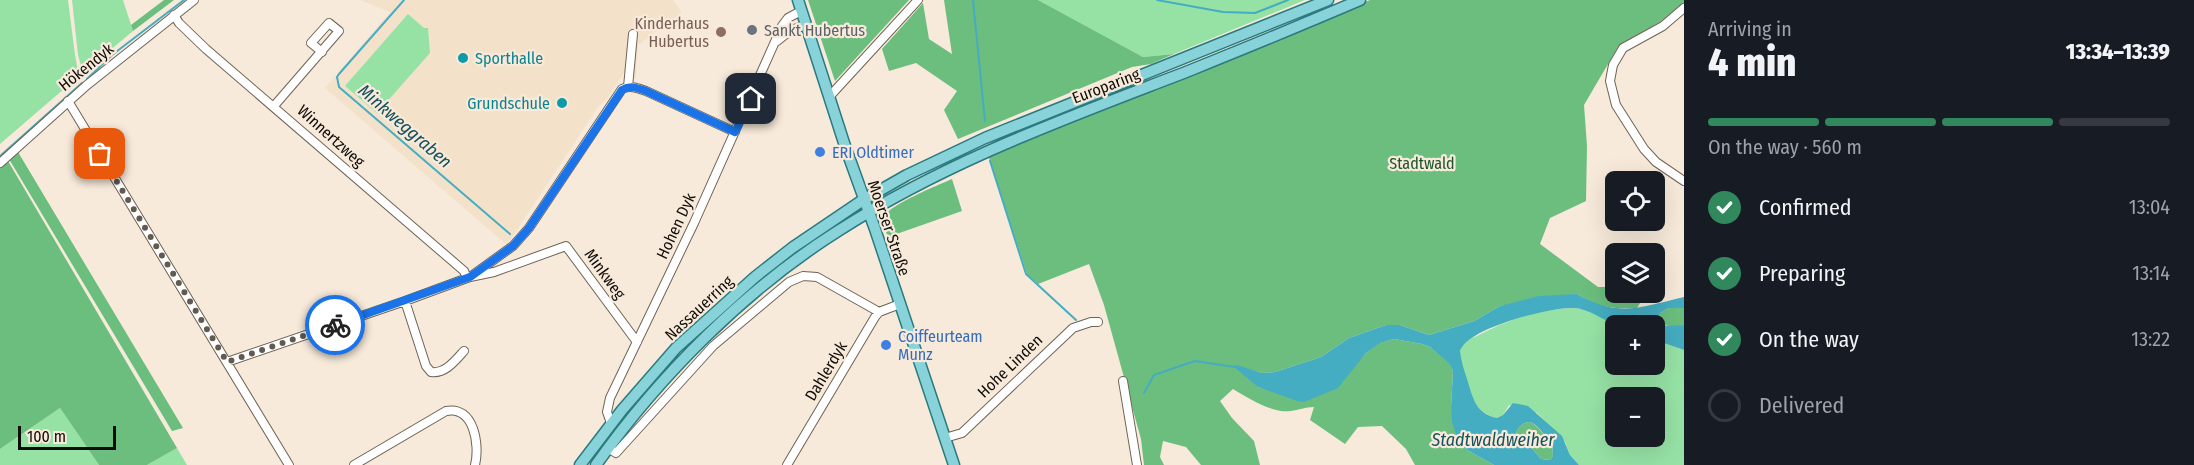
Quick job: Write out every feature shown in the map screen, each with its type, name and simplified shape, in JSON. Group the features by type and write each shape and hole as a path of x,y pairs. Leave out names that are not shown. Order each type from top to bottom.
{"main road":[{"name":"Europaring","path":"863,200 907,175 985,138 1329,0"},
{"name":"Europaring","path":"869,213 914,186 988,150 1360,0"},
{"name":"Moerser Straße","path":"800,6 863,200 954,465"},
{"name":"Nassauerring","path":"580,465 611,423 676,348 755,277 792,248 863,200"},
{"name":"Nassauerring","path":"596,465 612,451 684,360 723,321 800,257 869,213"}],"street":[{"name":"Hökendyk","path":"0,163 68,101 194,0"},
{"path":"829,97 918,0"},
{"name":"Hohen Dyk","path":"611,423 607,412 610,398 735,132 782,26 800,6"},
{"path":"1684,8 1663,26 1623,48 1613,65 1610,81 1616,105 1644,149 1656,162 1684,181"},
{"name":"Winnertzweg","path":"174,15 179,23 207,50 464,271 469,278"},
{"path":"777,41 791,30 806,26"},
{"path":"633,33 628,87 646,91 735,132"},
{"path":"274,106 322,52"},
{"name":"Minkweg","path":"469,278 513,246 529,228 616,97 628,87"},
{"path":"68,101 289,465"},
{"name":"Minkweg","path":"227,362 566,246 637,342"},
{"name":"Nassauerring","path":"612,451 713,346 789,282 803,276 817,278 879,312"},
{"path":"405,302 426,366 431,372 437,373 452,365 464,351"},
{"path":"879,312 900,304"},
{"name":"Dahlerdyk","path":"787,465 879,312"},
{"name":"Hohe Linden","path":"945,438 962,433 1073,328 1098,321"},
{"path":"1123,381 1137,465"},
{"path":"354,465 453,409 461,412 471,424 477,438 478,450 475,465"}],"shaded area":[{"path":"360,0 673,0 682,12 638,45 636,79 624,73 607,99 598,107 507,245 325,88 390,12"}],"green space":[{"path":"0,0 68,0 79,76 0,144"},
{"path":"72,0 123,0 133,31 83,73 78,55"},
{"path":"164,0 174,0 133,31 131,25"},
{"path":"808,0 909,0 835,81"},
{"path":"944,0 1038,0 1143,57 1174,54 1151,64 1132,67 958,139 944,110 957,91 916,63 889,71 882,49 923,3 929,39 952,54"},
{"path":"1038,0 1305,0 1174,54 1143,57"},
{"name":"Stadtwald","path":"1370,0 1684,0 1684,3 1663,20 1618,47 1584,105 1587,146 1586,201 1550,218 1540,244 1598,287 1605,287 1605,303 1640,303 1637,308 1596,305 1577,294 1500,306 1474,321 1429,335 1400,325 1386,325 1349,338 1321,357 1275,372 1262,373 1251,370 1258,387 1275,392 1354,366 1379,343 1394,339 1430,347 1449,362 1453,371 1451,407 1457,437 1467,450 1494,465 1415,465 1406,449 1382,426 1358,427 1345,444 1310,420 1314,407 1291,411 1276,410 1233,389 1220,401 1232,418 1254,441 1260,465 1201,465 1186,447 1163,441 1160,457 1164,465 1144,465 1141,439 1104,305 1089,264 1038,284 1027,274 988,155"},
{"path":"408,14 424,28 428,28 430,53 377,113 345,86"},
{"path":"18,152 183,428 172,431 9,159"},
{"path":"8,161 177,448 147,465 99,465 60,408 0,449 0,168"},
{"path":"952,179 962,211 888,237 883,221 886,214 902,202"},
{"path":"1574,308 1586,310 1605,319 1605,375 1665,375 1665,343 1684,350 1684,465 1579,465 1570,455 1565,442 1537,413 1509,405 1503,415 1497,418 1486,414 1474,402 1460,360 1460,350 1463,344 1500,325 1536,313"},
{"path":"1669,308 1684,308 1684,325 1673,327 1665,325 1665,315 1660,315"},
{"path":"60,408 99,465 0,465 0,449"},
{"path":"1530,422 1552,443 1553,456 1550,460 1541,459 1531,447 1517,442 1515,435 1519,428 1524,423"},
{"path":"177,448 187,465 147,465"}],"water":[{"name":"Stadtwaldweiher","path":"1577,294 1605,306 1630,308 1665,303 1684,297 1684,308 1669,308 1660,315 1605,315 1605,319 1585,310 1574,308 1529,315 1477,334 1460,351 1471,392 1479,408 1497,418 1503,415 1513,403 1528,406 1562,436 1570,455 1579,465 1494,465 1467,450 1457,437 1452,422 1453,371 1449,363 1430,347 1422,344 1394,339 1380,343 1366,353 1338,388 1304,402 1258,387 1233,366 1237,365 1262,373 1275,372 1321,357 1349,338 1386,325 1400,325 1429,335 1474,321 1500,306 1539,296","holes":["1530,422 1539,428 1552,443 1553,456 1550,460 1541,459 1531,447 1517,442 1515,435 1524,423"]},
{"name":"Stadtwaldweiher","path":"1665,325 1684,325 1684,350 1665,343"}],"waterway":[{"path":"87,79 112,55 184,0"},
{"name":"Minkweggraben","path":"404,0 339,74 337,77 339,87 510,234"},
{"path":"973,0 985,121"},
{"path":"1157,0 1223,12 1255,13 1288,0"},
{"path":"0,156 82,83"},
{"path":"990,161 1026,274 1076,320"},
{"path":"1144,393 1154,375 1195,361 1235,367"}],"way so far":[{"path":"100,154 227,362 335,325"}],"place":[{"name":"Sankt Hubertus","path":"752,30"},
{"name":"Kinderhaus Hubertus","path":"721,32"},
{"name":"Sporthalle","path":"463,58"},
{"name":"Grundschule","path":"562,103"},
{"name":"ERI Oldtimer","path":"820,152"},
{"name":"Coiffeurteam Munz","path":"886,345"}],"route":[{"path":"335,325 470,277 513,246 529,228 622,90 634,87 646,91 735,132 751,99"}]}
